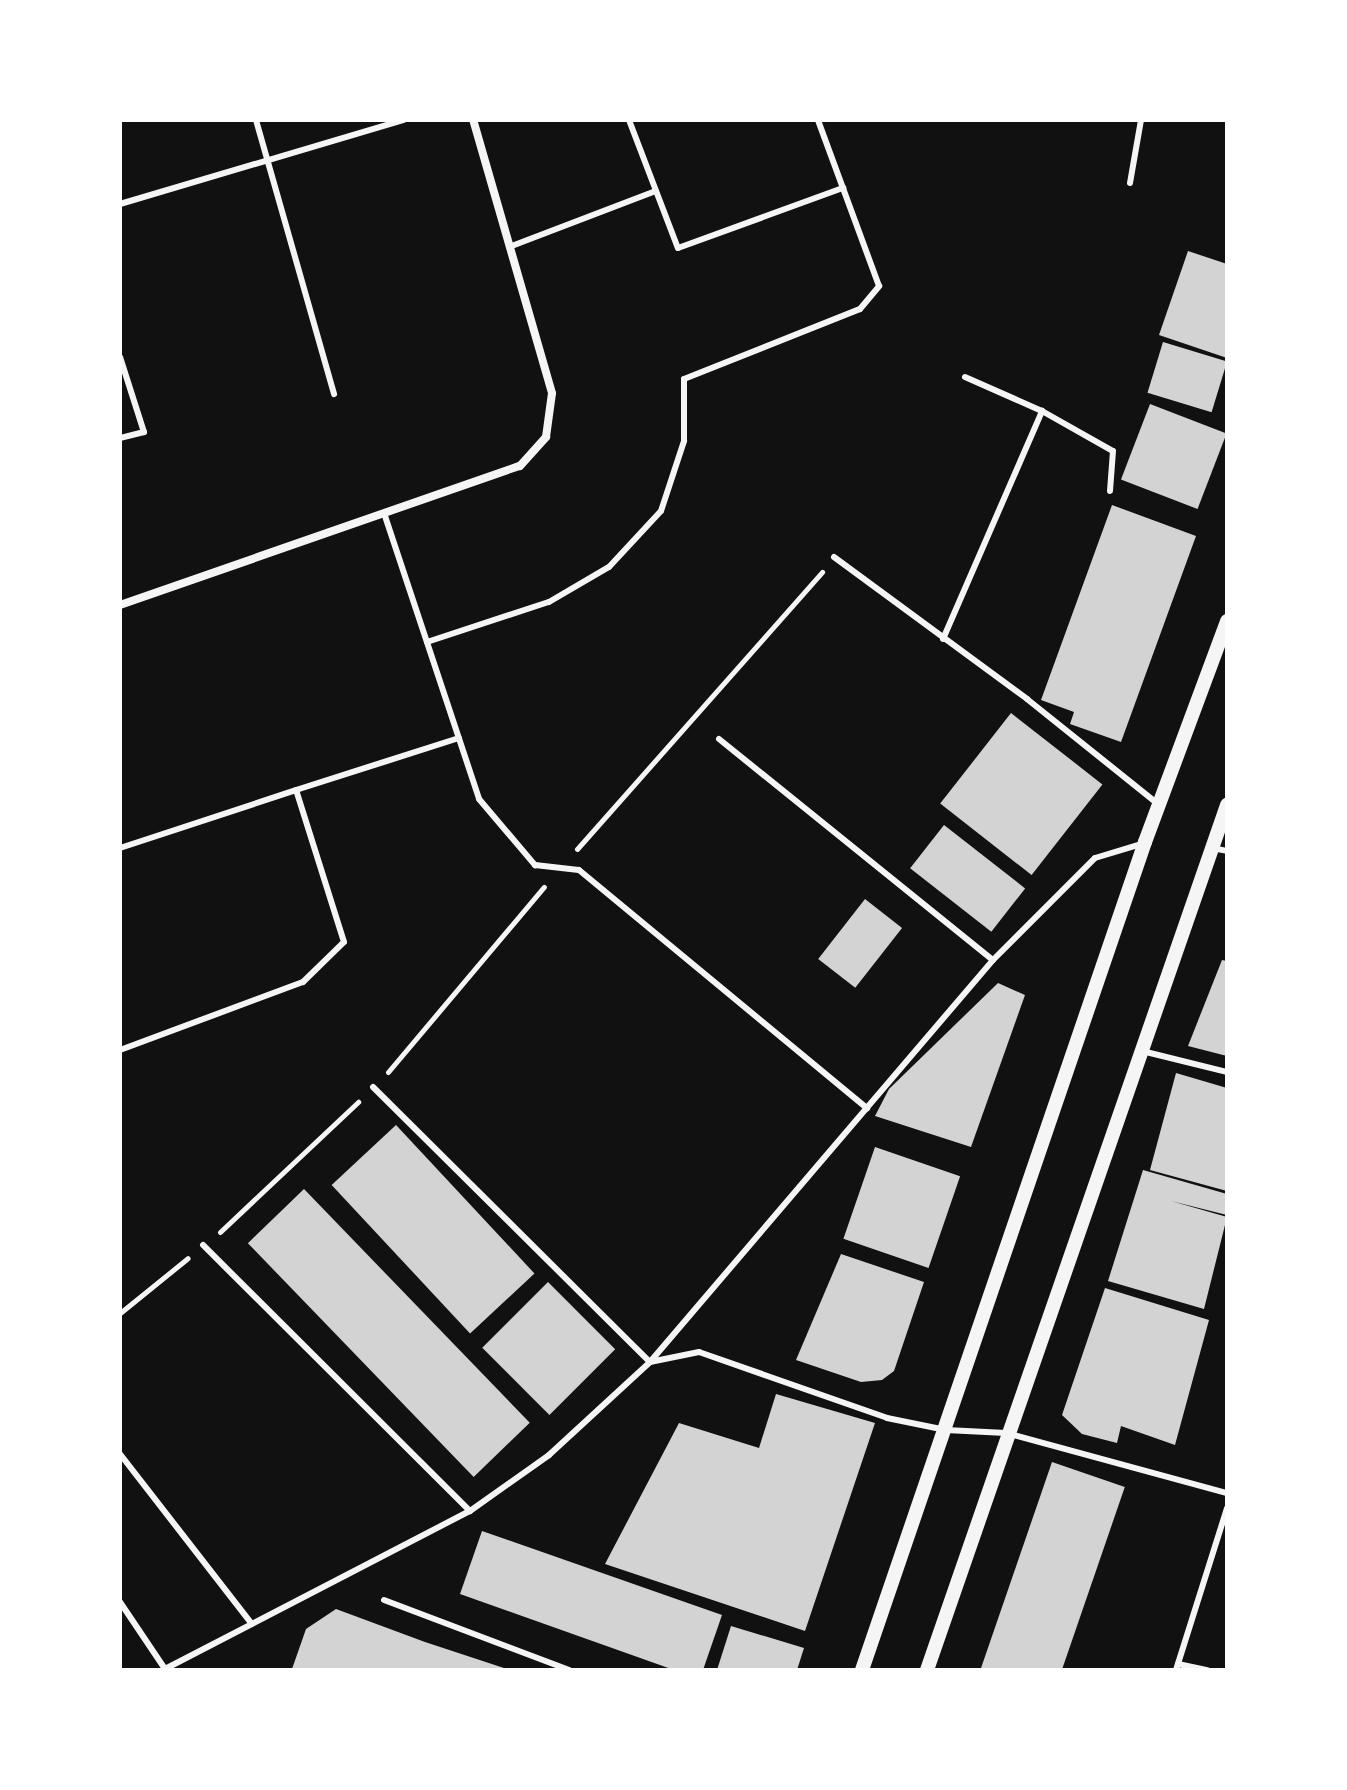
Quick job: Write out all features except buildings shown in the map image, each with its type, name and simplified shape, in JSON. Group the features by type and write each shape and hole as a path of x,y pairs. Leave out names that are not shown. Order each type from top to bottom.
{"street":[{"path":"120,605 520,466 546,437 552,393 473,120"},
{"path":"862,1670 1158,804 1227,621"},
{"path":"927,1670 1138,1050 1220,850 1227,805"}],"lane":[{"path":"256,120 334,394"},
{"path":"120,204 269,163 404,120"},
{"path":"629,120 678,248 843,188"},
{"path":"427,642 549,602 609,567 661,511 684,441 684,379 860,309 879,286 818,120"},
{"path":"1130,183 1141,120"},
{"path":"509,247 656,191"},
{"path":"120,357 144,432 120,438"},
{"path":"965,377 1042,411 1113,451 1110,491"},
{"path":"943,639 1042,411"},
{"path":"384,513 479,799 535,865 579,870 867,1108"},
{"path":"834,557 1027,699 1158,804"},
{"path":"120,848 459,738"},
{"path":"719,739 993,960"},
{"path":"120,1050 303,982 344,942 296,790"},
{"path":"120,1602 164,1669 470,1511 549,1455 650,1362 993,960 1095,858 1145,842"},
{"path":"1138,1050 1227,1072"},
{"path":"373,1087 650,1362"},
{"path":"203,1245 470,1511"},
{"path":"650,1362 699,1352 887,1418 946,1430 1006,1433 1227,1493"},
{"path":"120,1454 252,1624"},
{"path":"1207,1670 1177,1667 1227,1508"},
{"path":"384,1600 569,1670"}],"path":[{"path":"120,1313 256,1203 373,1087 560,868 834,557"}]}
